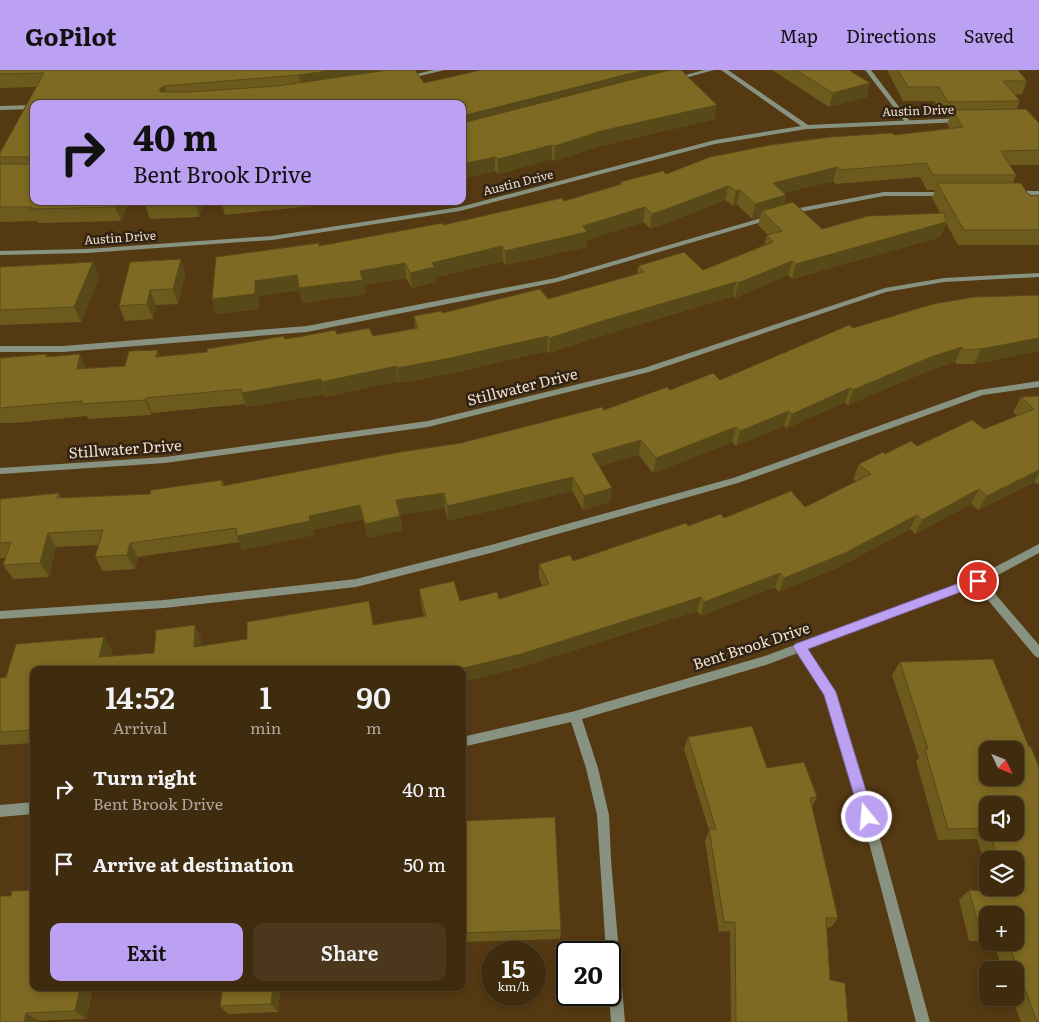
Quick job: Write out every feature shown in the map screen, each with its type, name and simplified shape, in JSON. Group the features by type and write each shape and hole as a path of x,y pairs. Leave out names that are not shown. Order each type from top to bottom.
{"street":[{"path":"398,80 442,70"},
{"path":"666,81 711,70"},
{"path":"724,70 807,127"},
{"path":"868,70 907,121"},
{"path":"4,110 30,107"},
{"name":"Austin Drive","path":"0,253 87,251 272,238 460,209 715,142 807,127 907,121 972,120"},
{"path":"1010,193 1039,193"},
{"path":"0,349 63,349 307,329 557,280 800,209 884,194 952,194"},
{"name":"Stillwater Drive","path":"0,471 165,460 428,424 646,370 886,290 944,280 1039,275"},
{"path":"0,615 164,604 356,583 487,550 735,481 982,392 1039,384"},
{"name":"Bent Brook Drive","path":"466,741 575,716 766,660 978,581 1039,548"},
{"path":"978,581 1039,653"},
{"path":"799,647 829,692 873,835 923,1022"},
{"path":"575,716 592,768 603,815 618,1022"},
{"path":"0,811 30,808"}],"building":[{"path":"0,70 334,70 299,75 164,86 159,90 161,92 190,92 277,86 388,70 415,70 424,83 481,70 644,70 466,115 466,100 30,100 30,163 28,157 0,157 0,153 44,73 0,74"},
{"path":"670,70 681,70 717,105 601,131 555,146 552,145 498,159 495,157 466,163 466,122"},
{"path":"796,70 849,70 870,83 833,93"},
{"path":"898,70 1018,70 1027,81 1003,81 1020,101 948,102 939,87 908,87"},
{"path":"1026,109 1039,123 1039,150 1001,151 1016,175 933,175 926,163 840,170 837,167 773,183 786,195 755,204 740,190 736,191 728,186 652,214 645,207 583,226 587,232 505,251 502,246 432,263 435,267 410,273 405,263 360,271 363,280 299,288 297,275 255,281 255,294 212,299 216,257 319,243 319,246 442,223 443,225 562,198 564,201 622,184 620,182 663,171 666,174 710,157 770,145 830,137 892,133 894,135 963,127 952,110"},
{"path":"30,163 30,205 116,205 115,207 31,209 32,207 0,207 0,164"},
{"path":"937,183 1021,183 1028,194 1032,196 1039,195 1039,230 964,230"},
{"path":"793,202 822,229 868,216 944,213 946,222 796,264 792,261 738,283 736,282 599,322 550,338 548,336 451,358 397,368 396,366 322,382 321,379 242,393 241,389 146,398 145,400 81,404 82,401 0,408 0,358 47,354 46,357 80,354 77,369 125,366 129,351 158,350 156,357 207,352 207,349 284,336 284,339 335,330 337,334 369,328 373,336 418,328 414,316 441,311 442,313 540,289 548,299 644,272 638,266 684,252 703,270 773,242 767,235 782,231 762,211"},
{"path":"181,259 173,289 150,290 147,304 119,306 130,262"},
{"path":"93,262 74,307 0,310 0,267"},
{"path":"1039,295 1039,338 981,349 964,350 962,347 931,357 853,390 850,388 792,414 789,411 740,431 736,427 656,458 641,440 592,454 612,488 584,496 573,477 447,506 444,493 396,500 400,516 365,524 360,505 309,516 310,521 237,536 236,528 130,543 127,555 95,557 103,530 48,533 40,563 3,565 11,542 0,543 0,499 59,493 57,498 150,494 151,490 222,480 222,486 400,452 461,443 602,407 604,410 667,387 670,390 713,373 720,380 849,325 853,328 933,304 974,297"},
{"path":"1039,396 1039,470 987,496 979,489 922,520 917,515 845,553 784,578 780,573 704,602 701,597 521,654 466,668 466,666 30,666 30,730 0,732 0,678 6,677 16,644 104,637 99,657 154,653 156,630 195,625 194,647 247,639 247,622 369,601 373,625 426,616 419,589 454,581 460,601 497,592 499,599 549,584 539,564 570,555 573,561 686,523 688,526 721,514 724,518 791,491 805,507 871,474 859,464 883,452 885,454 911,441 917,446 972,420 984,429 1034,409 1021,397"},
{"path":"993,659 1039,767 1039,1022 1037,1022 1024,986 1024,961 1015,961 1011,951 1024,951 1024,906 979,906 979,927 969,890 979,891 979,896 1024,896 1024,851 995,851 993,841 1024,841 1024,796 979,796 979,828 948,829 925,749 928,749 900,662"},
{"path":"752,726 767,768 804,762 817,797 810,798 838,918 826,918 830,980 845,983 848,1022 736,1022 735,922 724,922 709,829 716,829 688,737"},
{"path":"555,817 561,930 466,933 466,821"},
{"path":"30,890 30,991 79,991 75,1011 26,1013 24,1022 0,1022 0,896 11,896 12,891"},
{"path":"222,991 273,991 271,1004 220,1006"}],"route":[{"path":"867,817 829,692 799,647 978,581"}]}
